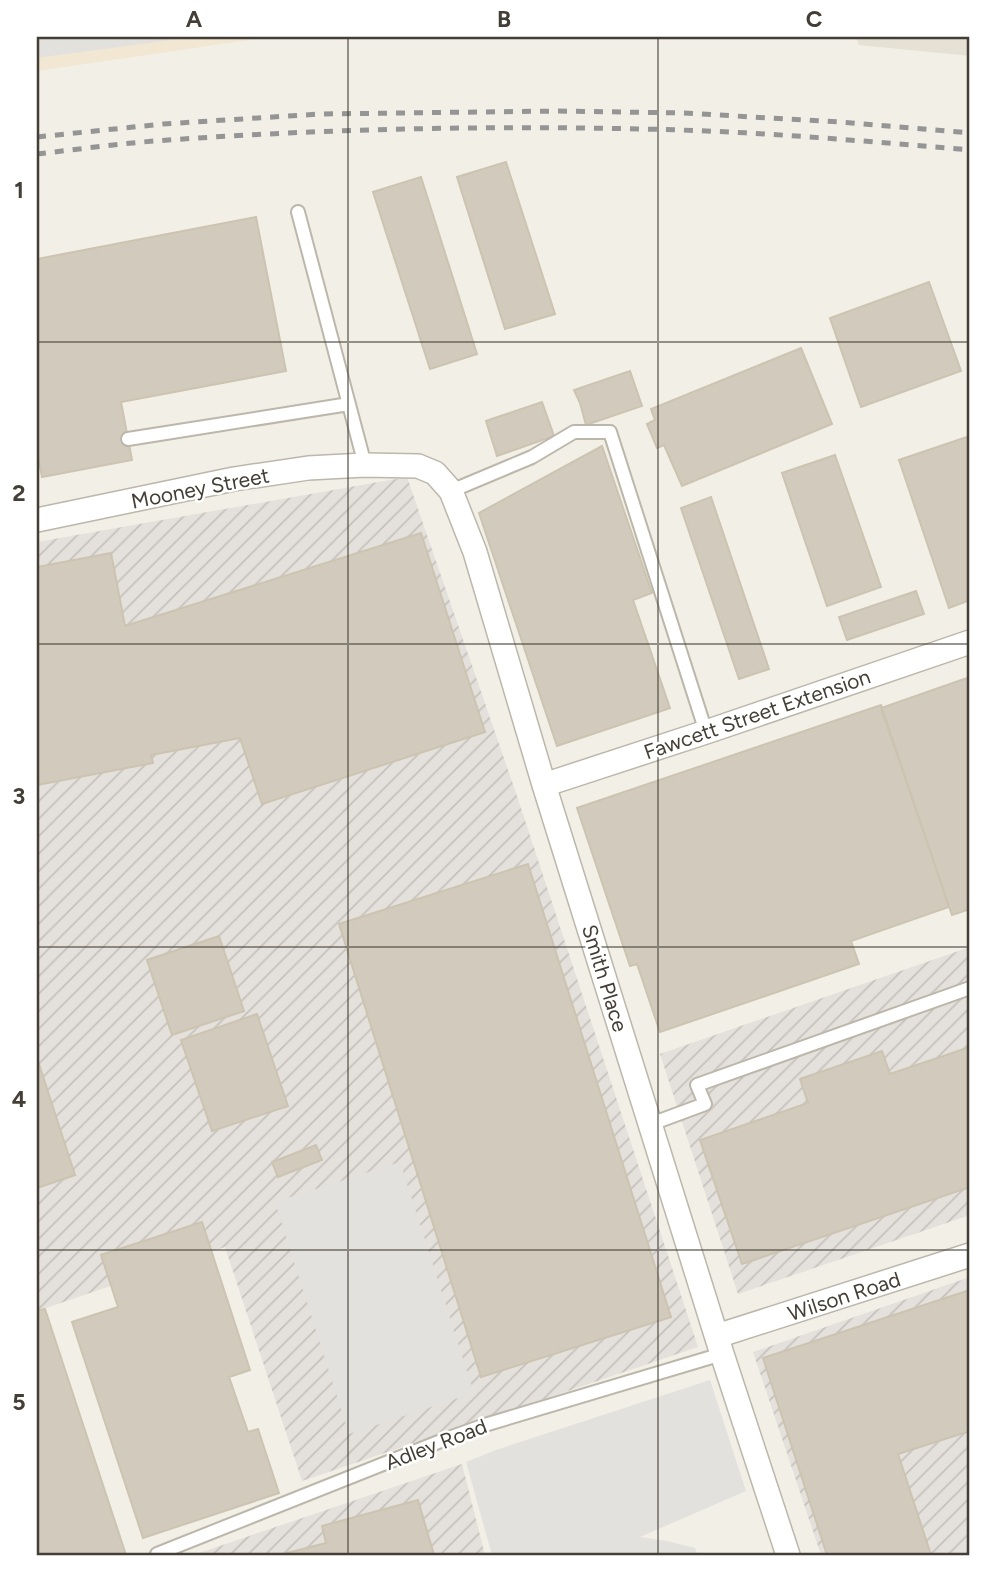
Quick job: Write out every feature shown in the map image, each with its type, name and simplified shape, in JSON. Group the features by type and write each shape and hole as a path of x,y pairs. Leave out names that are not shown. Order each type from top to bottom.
{"street":[{"name":"Smith Place","path":"365,465 418,467 435,473 451,491 475,552 544,785 719,1345 789,1555"},
{"name":"Mooney Street","path":"37,520 234,479 308,468 365,465"},
{"name":"Fawcett Street Extension","path":"544,785 970,642"},
{"name":"Wilson Road","path":"719,1345 970,1255"}],"lane":[{"path":"298,212 365,465"},
{"path":"128,439 349,404"},
{"path":"451,491 532,457 574,432 610,432 706,732"},
{"path":"651,1124 705,1104 697,1085 970,988"},
{"name":"Adley Road","path":"157,1554 467,1432 719,1345"}],"shaded area":[{"path":"37,37 269,37 37,71"},
{"path":"37,37 193,37 37,58"},
{"path":"856,37 970,37 970,56 859,45"},
{"path":"407,477 517,796 698,1347 302,1481 225,1247 37,1311 37,542"},
{"path":"970,947 970,1215 738,1294 660,1054"},
{"path":"400,1162 474,1393 349,1434 275,1202"},
{"path":"970,1277 970,1555 821,1555 753,1352"},
{"path":"710,1380 746,1491 640,1537 695,1548 698,1555 492,1555 466,1462"},
{"path":"462,1464 485,1555 193,1555"}],"building":[{"path":"506,162 555,314 505,329 457,177"},
{"path":"421,177 477,354 430,369 373,192"},
{"path":"256,217 286,371 121,402 132,460 42,477 37,451 37,259"},
{"path":"929,282 961,371 861,407 830,318"},
{"path":"801,348 832,424 682,486 664,445 657,448 647,424 655,420 651,409"},
{"path":"630,371 642,406 586,425 574,390"},
{"path":"542,402 554,436 497,456 486,421"},
{"path":"970,436 970,600 949,608 899,460"},
{"path":"602,446 652,593 633,600 670,708 557,746 479,513"},
{"path":"835,455 881,587 827,606 782,473"},
{"path":"711,497 769,669 739,679 681,508"},
{"path":"421,533 485,732 262,804 240,738 151,755 153,763 37,785 37,567 111,553 125,626"},
{"path":"916,591 924,614 847,640 839,617"},
{"path":"970,677 970,909 952,915 881,708"},
{"path":"881,705 949,907 851,941 859,964 660,1032 637,964 630,966 577,808"},
{"path":"528,864 671,1317 481,1377 339,924"},
{"path":"219,936 244,1011 172,1035 147,960"},
{"path":"257,1014 288,1106 212,1131 181,1040"},
{"path":"970,1047 970,1187 742,1264 700,1140 808,1103 800,1079 882,1051 890,1074"},
{"path":"37,1058 75,1175 37,1188"},
{"path":"316,1145 322,1160 278,1177 272,1162"},
{"path":"202,1222 250,1370 229,1377 248,1432 258,1429 279,1493 143,1538 72,1322 118,1307 101,1255"},
{"path":"970,1290 970,1431 898,1454 931,1555 827,1555 763,1358"},
{"path":"45,1309 126,1555 37,1555 37,1311"},
{"path":"418,1500 434,1555 279,1555 326,1543 322,1526"}],"railway":[{"path":"37,137 163,124 320,114 559,111 684,113 970,133"},
{"path":"37,154 232,136 488,128 716,131 970,150"}]}
